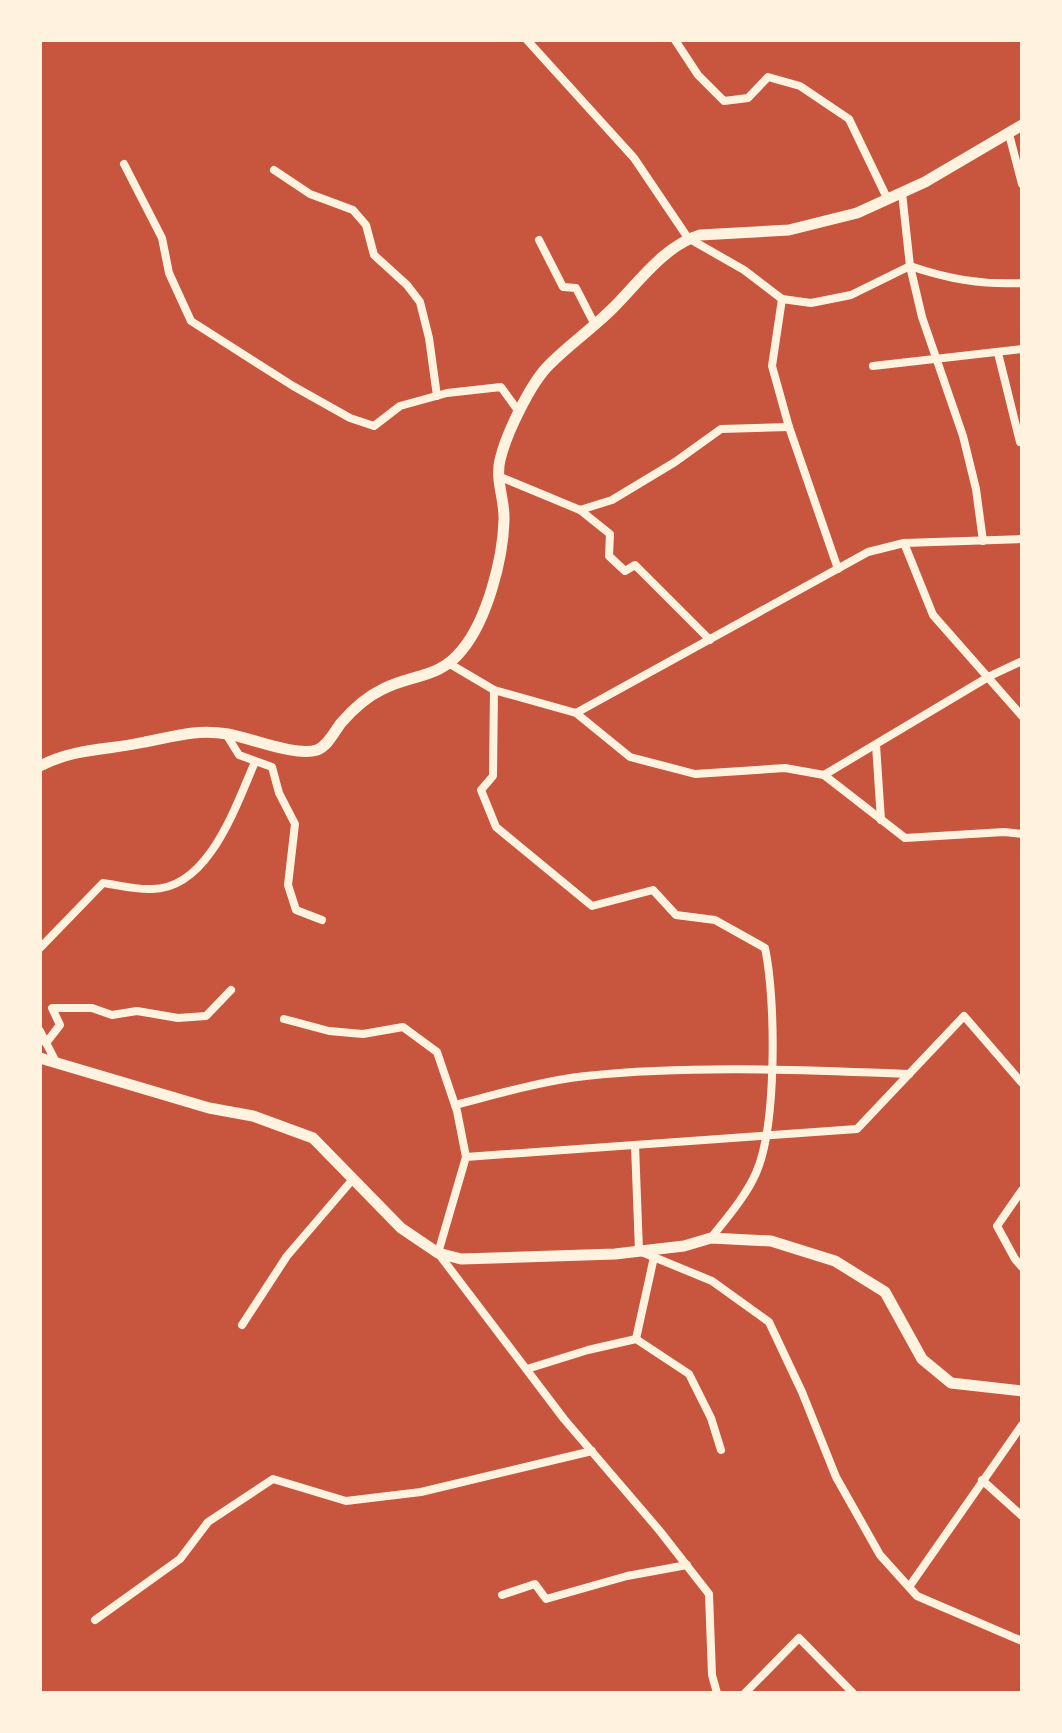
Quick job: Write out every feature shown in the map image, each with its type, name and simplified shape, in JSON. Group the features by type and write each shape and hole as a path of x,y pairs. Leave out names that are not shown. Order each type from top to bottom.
{"street":[{"path":"527,40 634,158 688,238 744,270 782,299 811,303 851,295 910,266 943,278 974,283 1022,283"},
{"path":"675,40 698,75 724,101 748,98 768,77 800,86 849,119 888,200"},
{"path":"40,766 76,751 144,742 183,732 226,734 299,750 317,750 327,743 342,722 368,696 394,683 421,678 450,664 478,626 501,547 504,518 498,476 500,460 531,388 547,366 688,238 810,227 857,213 902,193 1022,125"},
{"path":"1009,134 1022,184"},
{"path":"124,164 162,238 169,273 191,321 293,386 350,418 374,426 400,406 437,396 501,387 519,412"},
{"path":"274,170 310,194 353,210 366,225 374,255 407,285 420,302 429,338 437,396"},
{"path":"902,193 910,266 973,476 983,541"},
{"path":"539,240 563,287 576,288 595,325"},
{"path":"782,299 772,366 789,427 838,569"},
{"path":"873,366 1022,349"},
{"path":"998,353 1020,442"},
{"path":"580,510 612,500 675,462 721,429 789,427"},
{"path":"498,476 580,510 610,534 609,556 625,571 635,565 710,640"},
{"path":"576,713 868,552 904,543 1022,539"},
{"path":"904,543 933,615 990,676 1022,716"},
{"path":"824,775 990,676 1022,661"},
{"path":"450,664 494,690 576,713 630,757 695,774 785,768 824,775 905,838 1004,832 1022,834"},
{"path":"494,690 493,776 481,790 496,827 592,906 653,890 676,915 715,920 765,948 771,974 767,1136 756,1174 711,1238"},
{"path":"226,734 239,755 272,767 279,793 295,824 288,885 296,910 322,920"},
{"path":"876,745 882,821"},
{"path":"40,948 103,883 153,890 177,884 198,868 227,828 255,762"},
{"path":"46,1043 60,1025 52,1008 92,1008 112,1015 137,1011 178,1018 206,1016 231,990"},
{"path":"466,1157 857,1129 964,1016 1022,1083"},
{"path":"284,1019 329,1031 363,1034 403,1027 437,1052 455,1105 466,1157 438,1253"},
{"path":"40,1031 56,1062"},
{"path":"40,1058 209,1108 253,1116 313,1138 401,1228 438,1253 592,1451 709,1594 712,1675 717,1693"},
{"path":"455,1105 523,1086 584,1077 770,1070 909,1074"},
{"path":"635,1145 639,1251"},
{"path":"242,1325 287,1256 353,1179"},
{"path":"1022,1190 997,1226 1022,1267"},
{"path":"438,1253 461,1259 639,1251 684,1246 711,1238 771,1241 835,1261 885,1292 922,1359 951,1383 1022,1391"},
{"path":"639,1251 712,1281 769,1322 802,1392 836,1477 880,1555 917,1596 1022,1641"},
{"path":"636,1339 654,1257"},
{"path":"527,1369 636,1339 689,1374 711,1418 721,1450"},
{"path":"909,1587 1022,1425"},
{"path":"95,1620 180,1559 208,1522 273,1479 346,1501 421,1492 592,1451"},
{"path":"982,1480 1022,1516"},
{"path":"502,1595 535,1584 546,1599 627,1576 687,1565"},
{"path":"745,1693 799,1638 853,1693"}]}
